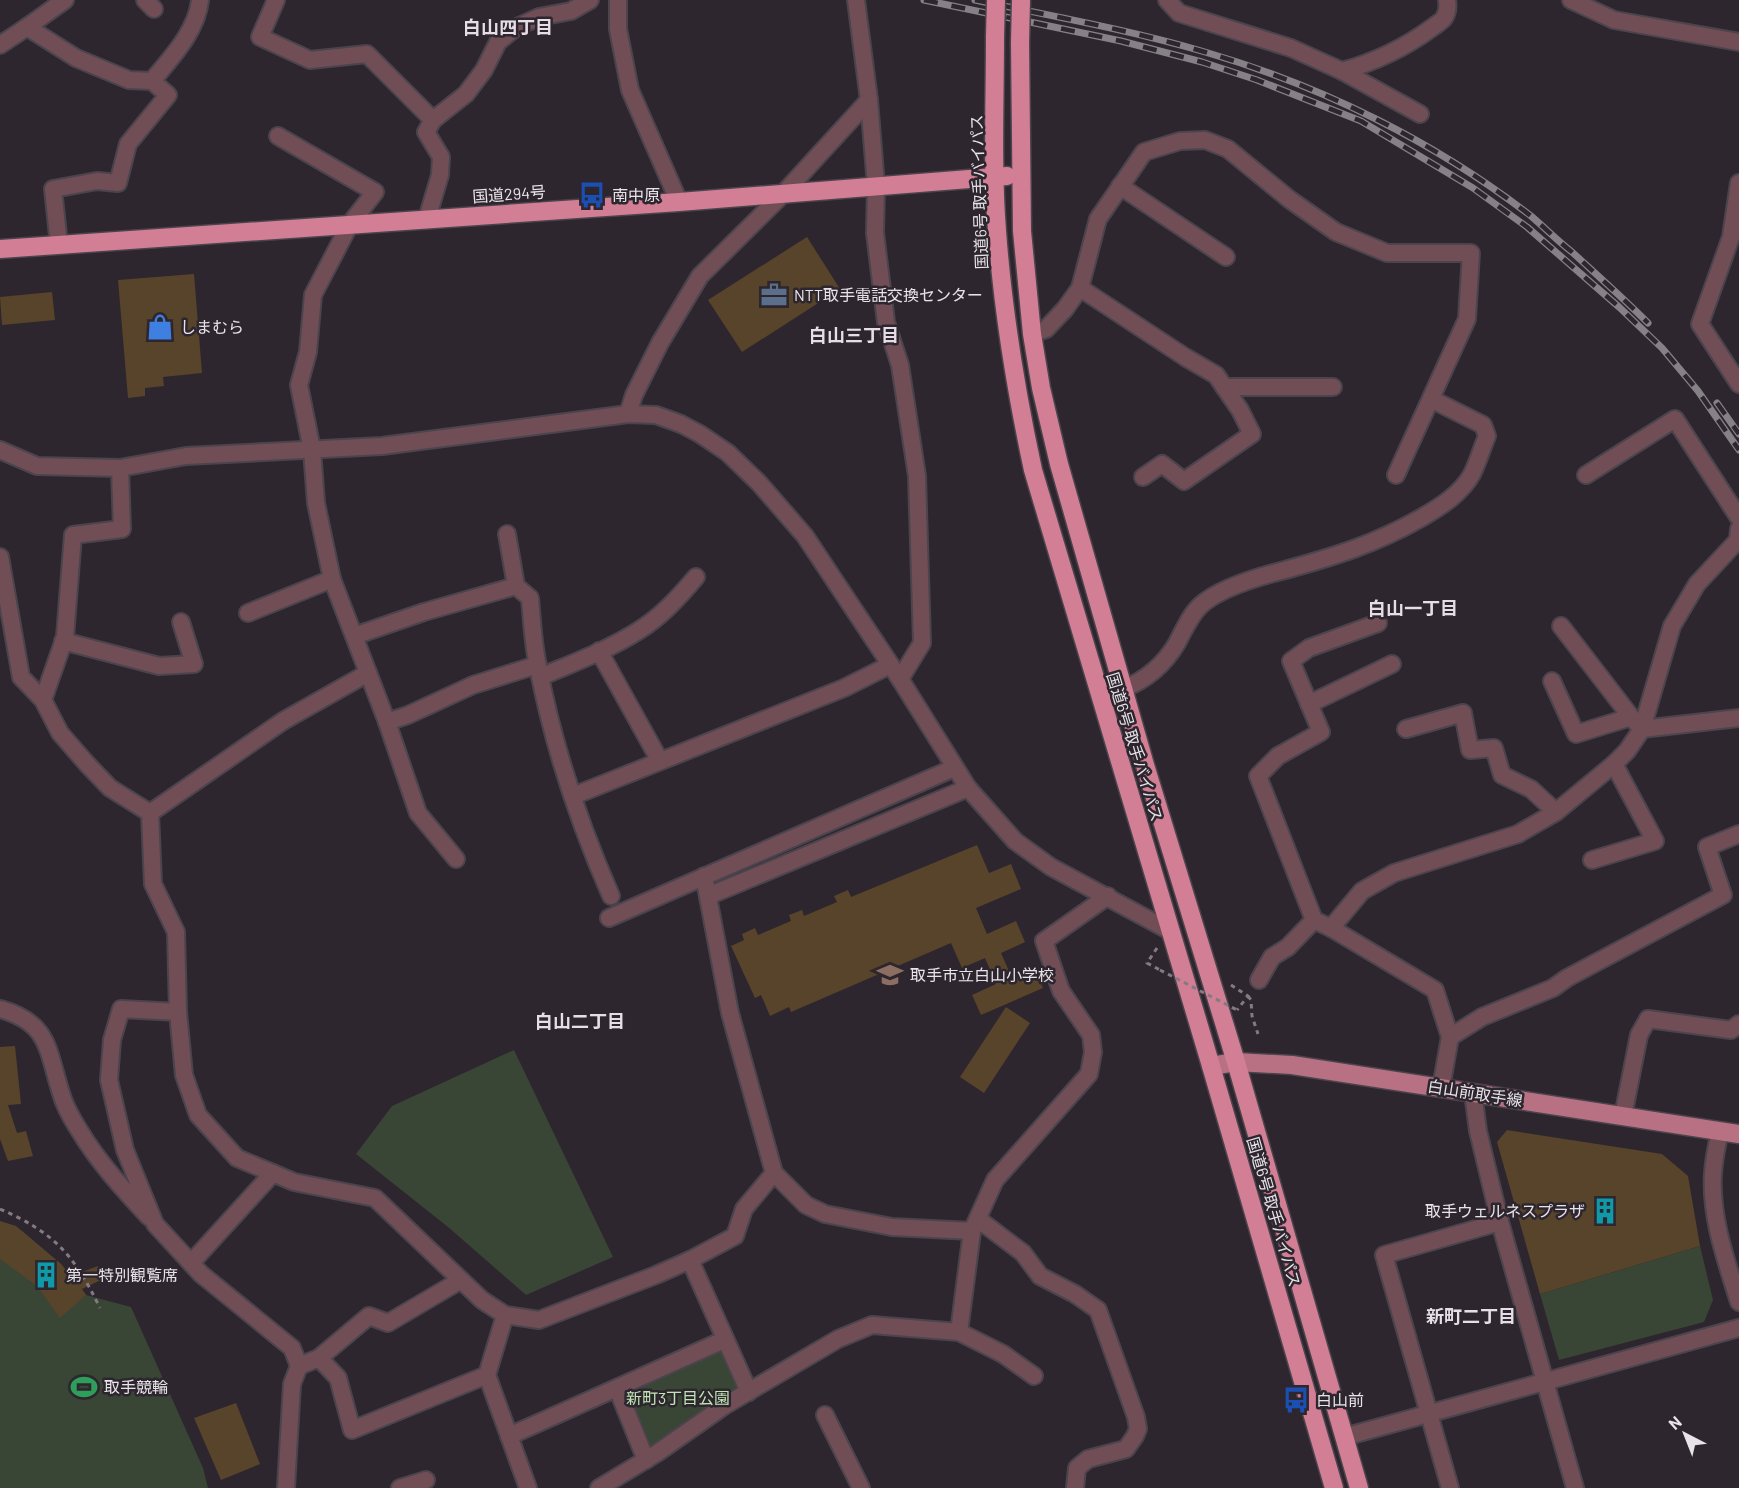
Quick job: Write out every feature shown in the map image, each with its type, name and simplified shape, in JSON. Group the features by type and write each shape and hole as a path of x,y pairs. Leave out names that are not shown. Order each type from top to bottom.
{"highway":[{"name":"国道6号 取手バイパス","path":"996,0 997,231 1017,396 1034,470 1166,936 1211,1066 1334,1488"},
{"name":"国道6号 取手バイパス","path":"1021,0 1022,231 1032,334 1041,388 1059,464 1123,689 1236,1062 1359,1488"},
{"name":"国道294号","path":"0,249 679,202 1020,175"}],"main road":[{"name":"白山前取手線","path":"1211,1066 1236,1062 1292,1065 1739,1134"}],"street":[{"path":"0,45 64,0"},
{"path":"152,81 181,46 199,11 200,0"},
{"path":"276,0 261,37 310,60 367,54 433,120"},
{"path":"427,219 440,175 441,157 426,132 433,120 466,94 484,70 498,42 515,28 539,17 571,11 590,0"},
{"path":"618,0 618,29 630,90 679,202"},
{"path":"856,0 869,100 876,186 875,233 886,322 900,364 916,476 922,643 900,679"},
{"path":"1167,0 1179,13 1291,48 1342,71 1420,114"},
{"path":"1342,71 1374,60 1425,33 1444,18 1448,9 1447,0"},
{"path":"1570,0 1614,20 1739,42"},
{"path":"1604,0 1614,20"},
{"path":"27,27 76,58 129,80 152,81 168,95 128,144 118,183 97,181 52,189 59,245"},
{"path":"628,414 634,394 660,343 700,276 783,194 869,100"},
{"path":"278,136 375,192 350,224 313,295 308,352 299,385 312,450 316,503 332,579 387,722 418,813 456,859"},
{"path":"1032,334 1046,329 1065,309 1080,288 1098,219 1144,152 1180,141 1205,140 1228,149 1289,199 1336,232 1387,253 1471,253 1467,319 1396,475"},
{"path":"1739,183 1731,237 1700,324 1739,384"},
{"path":"1120,186 1226,257"},
{"path":"1080,288 1216,375 1240,410 1252,435 1184,481 1162,465 1143,477"},
{"path":"1224,387 1333,387"},
{"path":"1123,689 1142,681 1160,665 1176,645 1189,620 1202,604 1229,589 1265,575 1336,556 1389,536 1447,503 1471,475 1486,436 1483,425 1431,399"},
{"path":"0,450 37,466 120,468 186,456 382,446 628,414 656,415 681,424 728,453 759,483 805,536 900,679 968,789 1015,841 1051,867 1108,896 1166,936"},
{"path":"1586,475 1675,419 1739,518"},
{"path":"43,700 63,641 73,535 122,529 120,468"},
{"path":"1331,928 1362,891 1394,873 1518,834 1556,812 1614,764 1627,751 1672,626 1697,584 1738,540 1739,529"},
{"path":"507,534 516,586 530,598 539,671 556,740 589,845 611,896"},
{"path":"0,557 21,677 43,700 60,733 87,764 110,788 150,813"},
{"path":"387,722 408,715 473,685 539,671 599,651 638,632 680,597 696,576"},
{"path":"248,613 332,579"},
{"path":"354,636 423,612 516,586"},
{"path":"63,641 159,666 194,664 181,622"},
{"path":"1378,623 1309,648 1291,661 1321,732 1278,756 1258,776 1314,920 1435,990 1450,1037 1441,1088"},
{"path":"1561,626 1637,723"},
{"path":"599,651 660,761"},
{"path":"1309,704 1392,663"},
{"path":"573,796 844,688 890,665"},
{"path":"150,813 283,721 368,673"},
{"path":"1552,681 1576,734 1637,723 1739,718"},
{"path":"1406,729 1462,713 1470,750 1494,748 1502,775 1531,789 1556,812"},
{"path":"1592,860 1655,841 1614,764"},
{"path":"609,918 954,768"},
{"path":"708,896 968,789"},
{"path":"150,813 153,884 176,932 178,1012 184,1075 198,1115 237,1158 294,1182 375,1198 482,1300 505,1315 539,1320 690,1260 735,1236 744,1209 774,1173"},
{"path":"1450,1037 1482,1017 1553,988 1567,978 1724,895 1707,847 1739,834"},
{"path":"704,876 730,1013 774,1173 806,1204 825,1214 892,1227 975,1226 1023,1253 1040,1276 1081,1297 1098,1310 1136,1417 1138,1429 1136,1436 1126,1449 1088,1459 1077,1468 1076,1488"},
{"path":"959,1332 975,1226 995,1180 1089,1074 1093,1052 1091,1035 1061,991 1044,940 1108,896"},
{"path":"1259,980 1272,957 1288,946 1314,920"},
{"path":"0,1009 21,1016 39,1030 51,1053 61,1095 78,1130 113,1179 201,1274 292,1348 298,1366 292,1384 286,1488"},
{"path":"155,1224 126,1150 109,1080 111,1050 121,1009 178,1012"},
{"path":"1623,1116 1639,1035 1648,1019 1736,1028"},
{"path":"1473,1093 1478,1131 1500,1222 1575,1488"},
{"path":"1720,1131 1712,1191 1725,1257 1739,1302"},
{"path":"191,1263 273,1173"},
{"path":"1450,1488 1384,1255 1500,1222"},
{"path":"690,1260 749,1392"},
{"path":"298,1366 319,1358 369,1316 388,1323 460,1280"},
{"path":"505,1315 487,1375 528,1488"},
{"path":"599,1488 646,1460 724,1406 838,1339 872,1325 959,1332 1003,1354 1034,1376"},
{"path":"1344,1437 1739,1328"},
{"path":"509,1436 724,1340"},
{"path":"319,1358 338,1378 352,1430 487,1375"},
{"path":"617,1388 646,1460"},
{"path":"825,1416 861,1488"},
{"path":"406,1487 426,1480"}],"path":[{"path":"1166,936 1147,963 1237,1010 1248,996"},
{"path":"1231,985 1251,1000 1252,1016 1258,1034"},
{"path":"0,1209 30,1222 68,1253 85,1277 100,1308"}],"green space":[{"path":"514,1050 613,1257 526,1295 448,1227 356,1154 392,1106"},
{"name":"取手競輪","path":"0,1221 22,1231 61,1264 86,1295 131,1307 203,1468 208,1488 0,1488"},
{"path":"1700,1246 1713,1300 1704,1322 1559,1360 1540,1294"},
{"name":"新町3丁目公園","path":"724,1340 749,1392 651,1446 628,1391"}],"building":[{"name":"NTT取手電話交換センター","path":"807,237 840,289 742,352 708,300"},
{"name":"しまむら","path":"194,274 202,373 163,377 164,386 145,388 145,396 128,398 118,280"},
{"path":"52,292 55,320 2,325 0,297"},
{"path":"977,845 989,873 1011,864 1021,889 976,908 987,934 1016,921 1025,942 1001,953 1012,978 1035,968 1043,988 981,1015 972,995 996,984 985,958 962,968 951,943 791,1012 789,1007 770,1016 761,995 755,998 731,946 744,940 742,934 755,928 758,935 791,921 789,915 802,910 804,916 837,902 834,896 848,890 851,897"},
{"path":"1006,1007 1030,1023 984,1093 960,1077"},
{"path":"15,1046 21,1104 8,1105 17,1133 26,1131 33,1156 8,1161 0,1139 0,1047"},
{"name":"取手ウェルネスプラザ","path":"1507,1130 1662,1154 1688,1176 1700,1246 1540,1294 1497,1142"},
{"name":"第一特別観覧席","path":"0,1221 16,1226 61,1264 71,1276 98,1266 103,1279 82,1289 86,1295 60,1318 37,1286 0,1259"},
{"path":"236,1403 260,1464 221,1480 194,1418"}],"railway":[{"path":"924,0 1121,41 1202,62 1257,80 1361,121 1473,188 1527,227 1619,307 1662,348 1698,391 1739,450"},
{"path":"975,0 1120,30 1205,52 1292,82 1376,119 1456,164 1531,216 1648,323"},
{"path":"1717,403 1739,434"}],"place":[{"name":"南中原","path":"592,195"},
{"name":"NTT取手電話交換センター","path":"774,295"},
{"name":"しまむら","path":"160,327"},
{"name":"取手市立白山小学校","path":"890,975"},
{"name":"取手ウェルネスプラザ","path":"1605,1211"},
{"name":"第一特別観覧席","path":"46,1275"},
{"name":"取手競輪","path":"84,1387"},
{"name":"白山前","path":"1296,1400"}],"district":[{"name":"白山四丁目","path":"508,28"},
{"name":"白山三丁目","path":"854,336"},
{"name":"白山一丁目","path":"1413,609"},
{"name":"白山二丁目","path":"580,1022"},
{"name":"新町二丁目","path":"1471,1317"}]}
